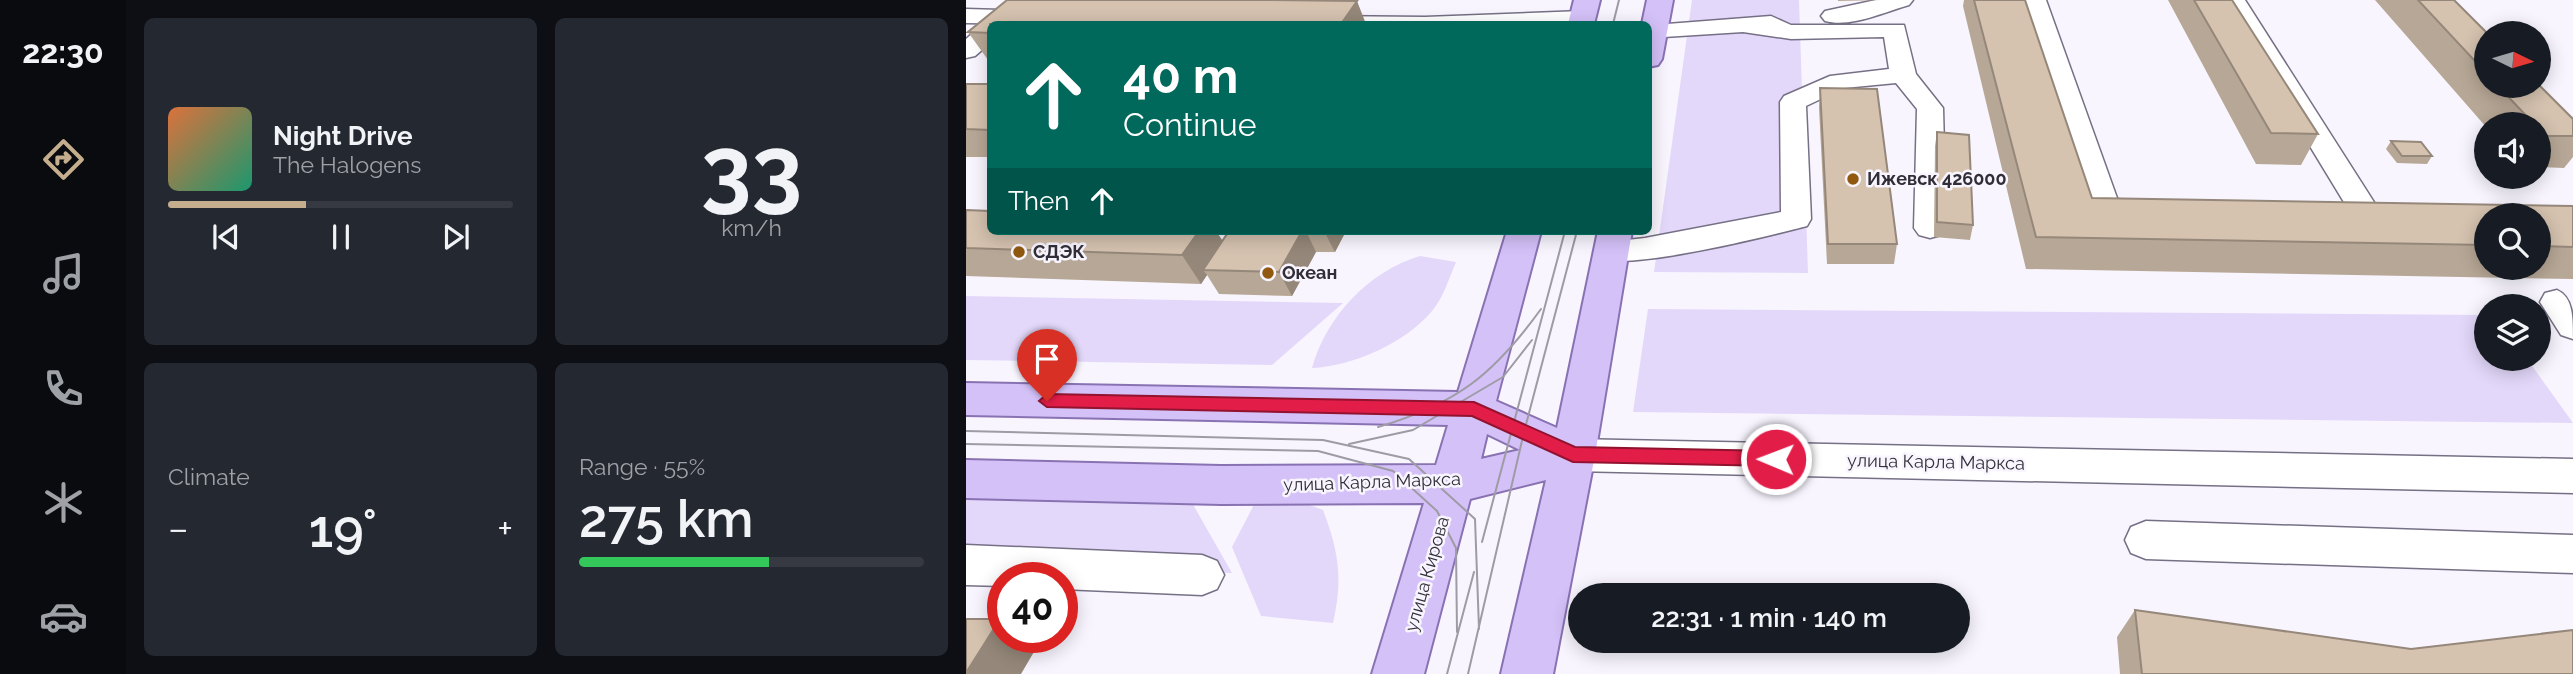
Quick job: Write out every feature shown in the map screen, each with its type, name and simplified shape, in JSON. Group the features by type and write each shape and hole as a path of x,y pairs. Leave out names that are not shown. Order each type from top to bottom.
{"main road":[{"path":"1652,41 1660,0"},
{"name":"улица Кирова","path":"1398,674 1523,235"},
{"path":"1527,674 1573,455 1613,241"},
{"path":"966,399 1474,409 1573,455"},
{"name":"улица Карла Маркса","path":"966,479 1221,485 1453,484 1573,455"}],"street":[{"path":"1654,32 1746,26 1857,13 1901,0"},
{"path":"2034,0 2104,203 2117,212 2171,214"},
{"path":"2233,0 2364,210"},
{"path":"1527,21 1584,14"},
{"path":"966,16 987,21"},
{"path":"1036,21 1060,19"},
{"path":"1746,26 1791,32 1895,30 1903,75 1930,108 1930,228"},
{"path":"966,51 987,34"},
{"path":"1613,241 1645,249 1796,219 1793,102 1839,80 1903,75"},
{"name":"улица Карла Маркса","path":"1573,455 2573,476"},
{"path":"2146,540 2573,554"},
{"path":"966,565 1202,575"}],"shaded area":[{"path":"1692,0 1799,0 1808,273 1654,272"},
{"path":"1420,256 1456,262 1443,294 1421,323 1378,351 1345,363 1312,368 1328,331 1352,298 1384,273"},
{"path":"966,296 1343,303 1272,365 966,360"},
{"path":"1648,309 2474,315 2474,371 2536,371 2573,423 1633,412"},
{"path":"1259,495 1293,499 1323,510 1333,539 1338,566 1338,593 1333,623 1261,616 1232,547"},
{"path":"966,497 1191,501 1232,573 1078,570 1078,562 987,562 987,568 966,568"}],"building":[{"path":"1007,0 1357,1 1343,21 987,21 987,33 968,32"},
{"path":"1974,0 2025,0 2092,198 2474,204 2474,245 2036,237"},
{"path":"2194,0 2232,0 2318,134 2271,133"},
{"path":"2418,0 2454,0 2475,21 2474,60"},
{"path":"966,84 987,84 987,130 966,129"},
{"path":"1820,88 1877,89 1897,244 1828,244"},
{"path":"2509,98 2552,98 2573,119 2573,136 2551,136 2551,112 2523,112"},
{"path":"1937,132 1969,135 1973,225 1937,222"},
{"path":"2391,141 2421,142 2432,156 2402,156"},
{"path":"2551,206 2573,206 2573,247 2551,246"},
{"path":"966,210 987,211 987,235 1196,235 1182,255 966,248"},
{"path":"1226,235 1300,235 1279,272 1203,270"},
{"path":"2135,610 2411,649 2573,630 2573,674 2142,674"},
{"path":"966,619 987,619 987,640 966,673"}],"tram line":[{"path":"1614,21 1619,0"},
{"path":"1482,542 1564,235"},
{"path":"1479,627 1524,432 1576,235"},
{"path":"1378,427 1430,408 1471,384 1507,352 1541,309"},
{"path":"1349,444 1413,430 1503,377 1532,340"},
{"path":"966,431 1323,440 1409,459 1475,519 1479,627"},
{"path":"966,444 1318,451 1393,471 1437,511 1456,548 1457,632"},
{"path":"1447,674 1474,572"},
{"path":"1468,674 1479,627"}],"place":[{"name":"Ижевск 426000","path":"1853,179"},
{"name":"СДЭК","path":"1019,252"},
{"name":"Океан","path":"1268,273"}],"route":[{"path":"1047,401 1474,409 1573,455 1776,459"}]}
